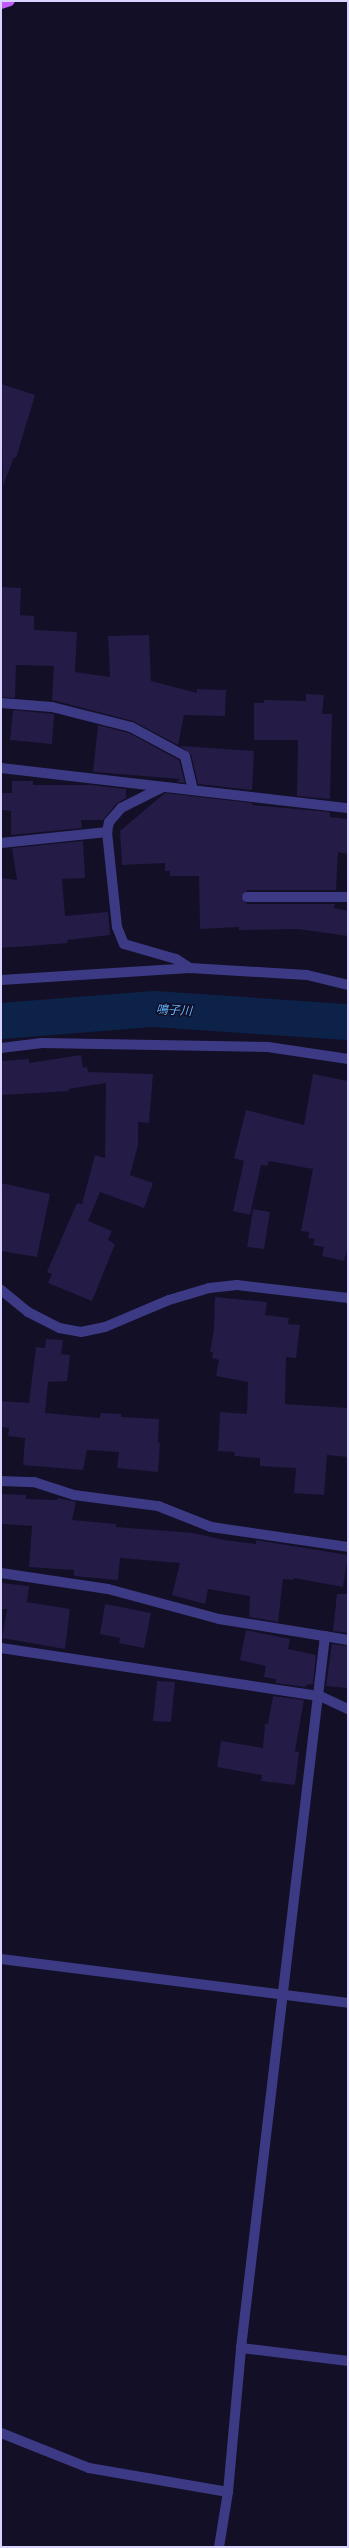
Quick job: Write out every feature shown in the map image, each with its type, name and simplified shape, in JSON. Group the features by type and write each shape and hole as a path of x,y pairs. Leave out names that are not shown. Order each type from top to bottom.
{"main road":[{"path":"1,4 10,1"}],"street":[{"path":"1,702 52,706 131,727 185,756 194,790"},
{"path":"1,768 348,808"},
{"path":"164,787 121,808 109,822 107,832 117,927 124,944 176,959 190,968"},
{"path":"1,842 107,832"},
{"path":"247,896 348,897"},
{"path":"1,980 190,968 307,975 348,984"},
{"path":"1,1048 42,1043 268,1047 348,1059"},
{"path":"1,1290 28,1312 59,1328 81,1332 105,1327 169,1300 209,1288 237,1285 348,1298"},
{"path":"1,1481 34,1482 74,1495 158,1506 211,1527 348,1547"},
{"path":"1,1573 108,1589 218,1619 348,1640"},
{"path":"219,2547 228,2492 241,2348 282,1994 320,1696 326,1636"},
{"path":"1,1648 320,1696 348,1709"},
{"path":"1,1958 348,2003"},
{"path":"241,2348 348,2361"},
{"path":"1,2433 89,2468 228,2492"}],"building":[{"path":"1,384 35,395 16,458 14,457 3,486"},
{"path":"1,587 21,588 20,615 34,616 34,630 77,632 75,672 110,677 108,636 149,635 151,681 197,693 197,689 226,690 225,716 184,715 178,745 133,721 52,700 54,666 16,665 15,698 1,697"},
{"path":"306,694 324,695 322,714 332,714 330,799 297,796 298,740 254,740 254,703 264,703 264,700 306,701"},
{"path":"13,710 54,714 52,744 10,740"},
{"path":"98,725 129,733 179,760 185,783 177,782 180,779 93,772"},
{"path":"180,746 254,751 252,790 198,784 191,754"},
{"path":"12,781 33,781 33,785 91,785 126,789 126,798 116,804 103,820 81,820 82,828 11,835 11,811 1,810 1,793 12,793"},
{"path":"165,793 252,803 252,805 330,812 330,817 348,819 348,854 338,852 336,890 247,890 241,897 247,904 335,904 334,908 348,911 348,936 298,929 239,930 239,927 200,929 199,876 170,876 170,871 165,871 165,863 122,865 120,831"},
{"path":"83,841 85,878 62,879 65,916 108,912 110,935 67,940 68,943 1,948 1,878 17,880 12,848"},
{"path":"81,1055 83,1068 87,1067 88,1072 153,1074 149,1123 138,1122 138,1145 130,1175 153,1183 144,1208 100,1192 88,1221 112,1231 108,1240 115,1244 92,1301 48,1283 52,1274 47,1272 77,1203 82,1204 95,1155 105,1158 106,1083 68,1089 69,1091 1,1095 1,1061 29,1059 29,1063"},
{"path":"313,1074 348,1081 348,1246 344,1261 322,1256 324,1247 313,1245 315,1239 308,1238 309,1232 301,1231 313,1169 269,1161 267,1166 261,1165 250,1215 233,1211 244,1161 234,1158 246,1110 304,1125"},
{"path":"1,1183 50,1194 37,1257 1,1251"},
{"path":"253,1209 270,1212 264,1249 247,1247"},
{"path":"215,1297 267,1302 265,1315 289,1318 288,1324 300,1325 296,1358 286,1357 285,1404 348,1408 348,1457 327,1455 324,1495 294,1493 296,1468 260,1466 260,1458 234,1456 235,1452 218,1451 220,1412 247,1414 248,1382 216,1376 219,1360 212,1358 213,1352 210,1352 214,1329"},
{"path":"46,1339 63,1340 61,1354 70,1355 67,1381 48,1382 45,1413 100,1418 101,1413 121,1414 121,1417 159,1419 158,1443 160,1443 158,1472 117,1468 119,1452 87,1450 83,1470 23,1465 25,1438 8,1436 9,1428 1,1427 1,1401 29,1403 36,1347 45,1348"},
{"path":"1,1494 26,1495 26,1499 57,1500 58,1498 76,1502 72,1520 116,1524 116,1527 193,1533 224,1540 256,1544 256,1540 348,1555 343,1587 294,1578 293,1580 283,1579 278,1622 249,1617 250,1596 208,1589 205,1604 172,1595 180,1563 120,1558 118,1580 74,1576 74,1570 29,1567 32,1526 1,1524"},
{"path":"1,1583 29,1586 27,1602 70,1609 65,1649 2,1638 7,1609 1,1609"},
{"path":"337,1594 348,1594 348,1633 333,1631"},
{"path":"105,1604 151,1613 144,1648 119,1643 120,1638 100,1634"},
{"path":"246,1630 290,1639 288,1649 316,1655 313,1684 306,1685 306,1687 276,1683 276,1679 264,1677 266,1666 240,1660"},
{"path":"332,1644 348,1646 348,1688 326,1686"},
{"path":"157,1681 175,1682 171,1722 153,1721"},
{"path":"273,1696 304,1700 295,1751 299,1752 295,1785 261,1781 262,1775 217,1767 221,1741 263,1748 265,1724 268,1724"}],"waterway":[{"name":"鳴子川","path":"1,1021 155,1009 348,1022"}]}
